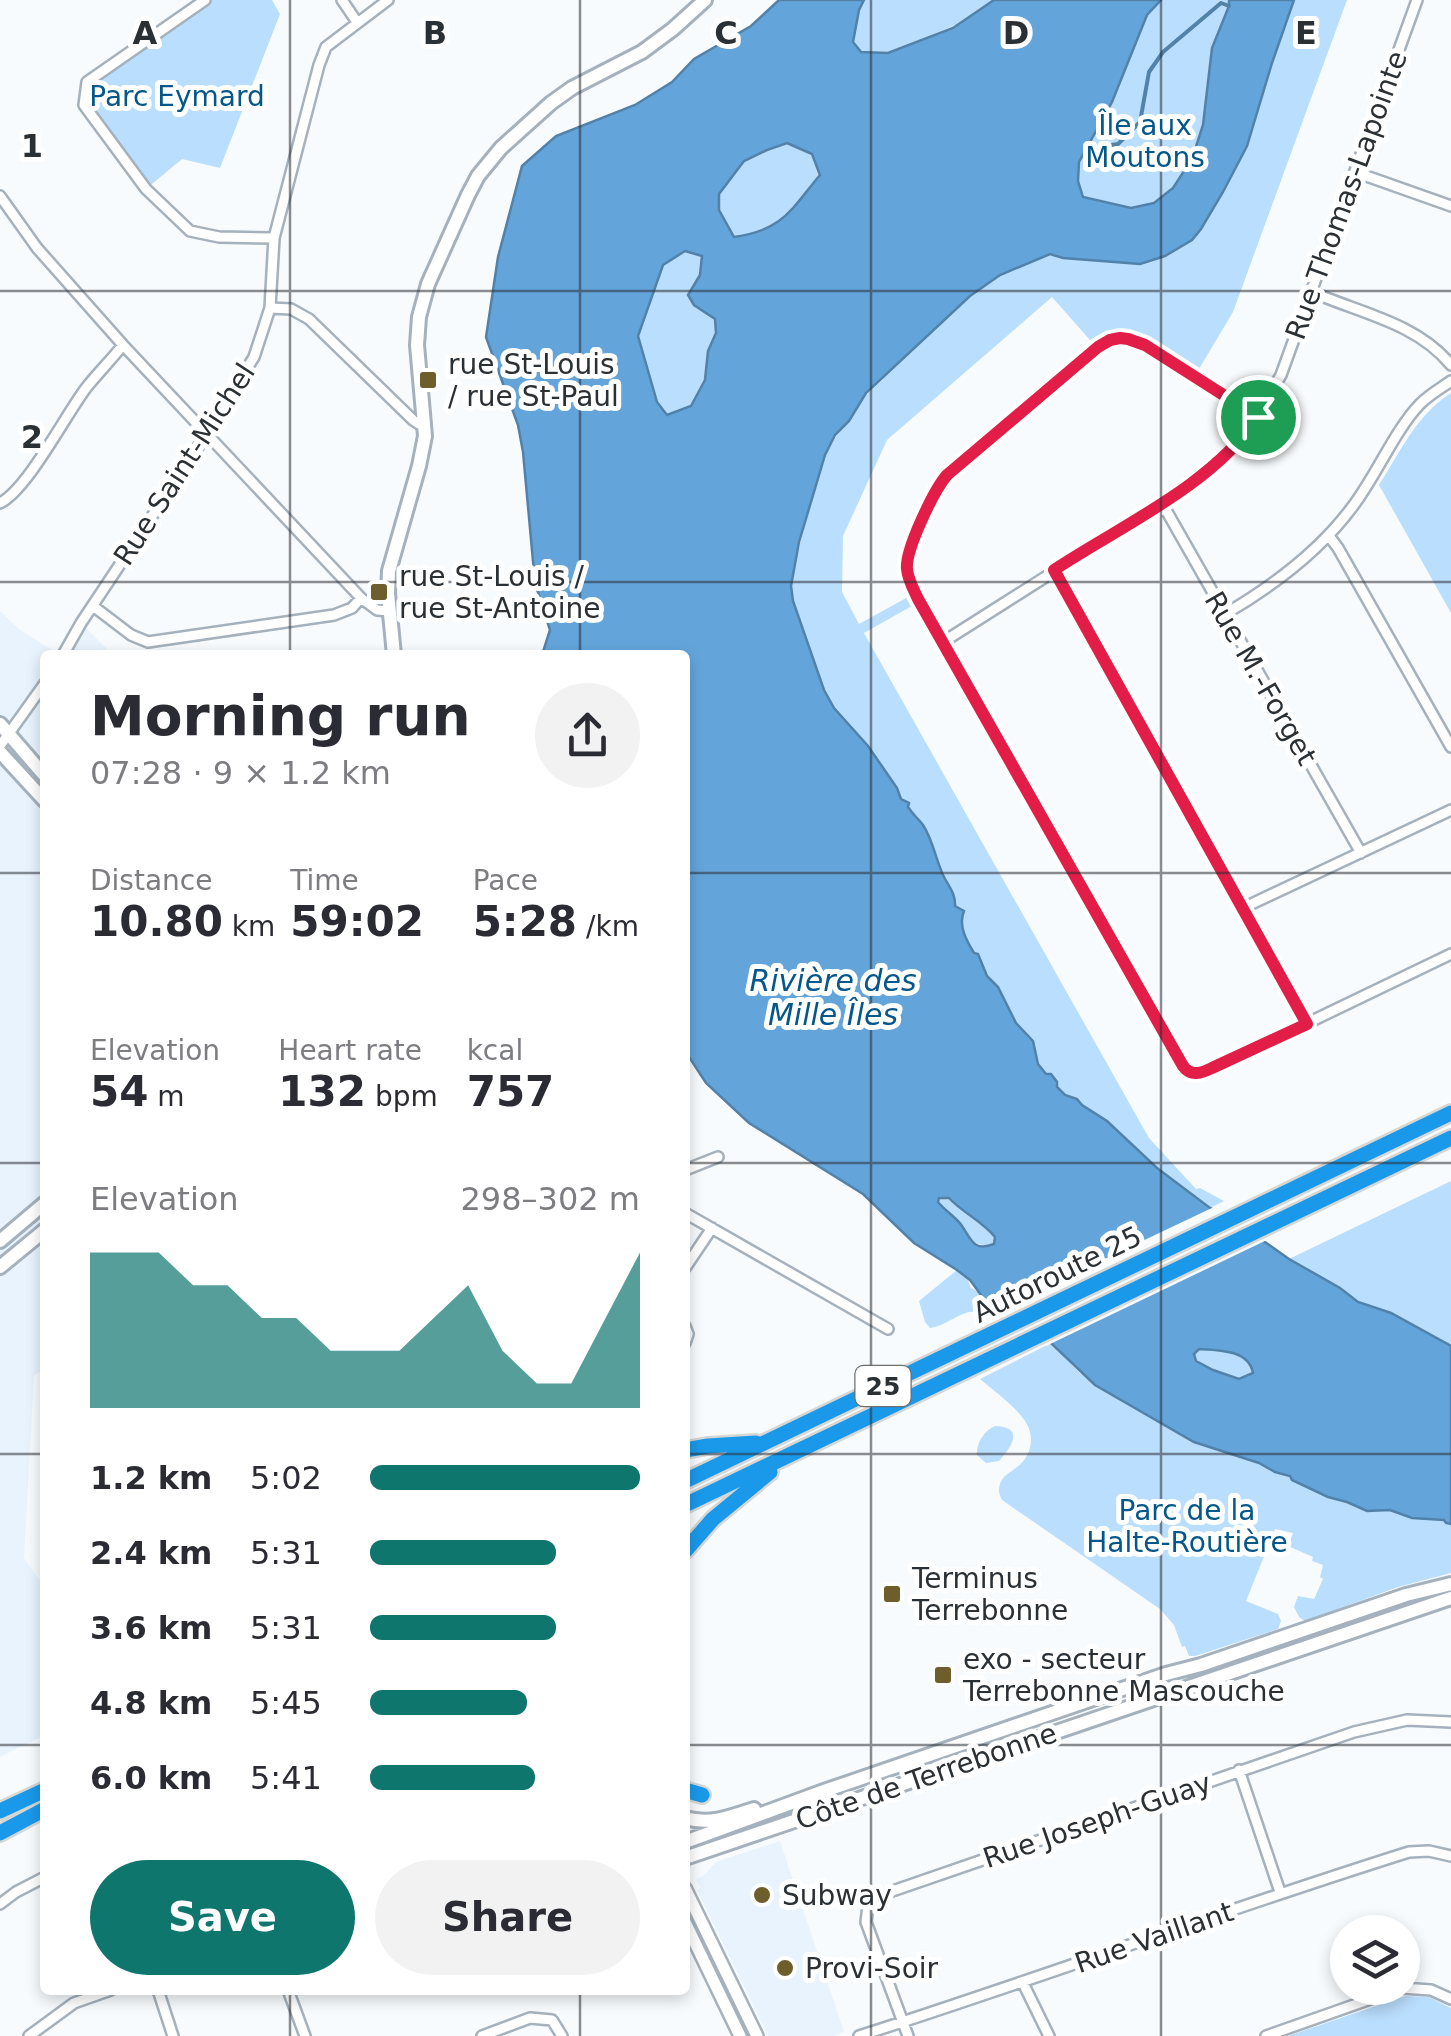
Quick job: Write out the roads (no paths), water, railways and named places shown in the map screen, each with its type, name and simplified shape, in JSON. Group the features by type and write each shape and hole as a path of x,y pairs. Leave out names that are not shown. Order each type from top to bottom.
{"highway":[{"name":"Autoroute 25","path":"690,1478 1451,1113"},
{"name":"Autoroute 25","path":"690,1504 1451,1138"},
{"path":"690,1450 765,1442"},
{"path":"690,1545 713,1519 792,1454"},
{"path":"690,1791 702,1795"},
{"path":"0,1811 40,1792"},
{"path":"0,1831 40,1811"}],"main road":[{"path":"394,650 390,566 424,440 417,345 422,304 478,176 508,140 551,102 642,52 705,0"},
{"path":"0,724 40,770"},
{"path":"0,749 40,795"},
{"path":"0,1241 40,1207"},
{"path":"0,1267 40,1234"},
{"name":"Côte de Terrebonne","path":"690,1840 1166,1674 1406,1595 1451,1584"},
{"name":"Côte de Terrebonne","path":"690,1856 1451,1598"},
{"path":"1294,1633 1299,1648"},
{"path":"690,1819 717,1821 824,1791"}],"street":[{"path":"205,0 87,82 84,105 146,189 190,231 219,237 274,238"},
{"path":"342,0 358,22"},
{"name":"Rue Saint-Michel","path":"66,650 254,357 270,308 274,238 318,65 326,46 388,0"},
{"name":"Rue Thomas-Lapointe","path":"943,642 1162,503 1233,447 1258,417 1280,375 1312,292 1417,0"},
{"path":"1356,172 1451,206"},
{"path":"0,196 37,248 206,436 361,598 377,610 390,611"},
{"path":"1312,292 1416,335 1451,365"},
{"path":"270,308 300,312 413,420 424,424"},
{"path":"1258,417 1136,341 1113,339 1098,347 947,475 937,488 911,546 906,569 912,588 1183,1066 1194,1074 1451,954"},
{"path":"0,504 19,488 86,388 124,346"},
{"path":"1225,614 1277,581 1328,536 1360,496 1415,410 1451,380"},
{"name":"Rue M.-Forget","path":"1162,503 1361,853"},
{"path":"1328,536 1451,748"},
{"path":"1054,570 1307,1024"},
{"path":"93,606 148,642 334,615 352,608 361,598"},
{"path":"0,749 40,690"},
{"path":"1243,908 1451,810"},
{"path":"690,1168 718,1156"},
{"path":"690,1216 888,1329"},
{"path":"690,1261 712,1228"},
{"name":"Rue Joseph-Guay","path":"908,2036 866,1922 868,1906 878,1896 1354,1732 1407,1720 1451,1722"},
{"path":"1239,1770 1280,1892"},
{"name":"Rue Vaillant","path":"859,2036 1408,1852 1430,1851 1451,1856"},
{"path":"0,1904 40,1880"},
{"path":"690,1898 757,2036"},
{"path":"690,1932 740,2036"},
{"path":"1023,1983 1049,2036"},
{"path":"1266,2036 1402,1988 1431,1990 1451,1999"},
{"path":"29,2036 74,2003 97,1995"},
{"path":"160,1995 173,2036"},
{"path":"290,1995 305,2036"},
{"path":"482,2036 530,2018 552,2020 562,2036"}],"water":[{"name":"Rivière des Mille Îles","path":"779,0 864,0 853,42 861,52 888,53 953,28 994,0 1161,0 1147,15 1112,102 1079,162 1078,181 1083,197 1131,208 1154,203 1173,188 1192,159 1203,125 1212,48 1229,0 1294,0 1247,146 1192,240 1165,256 1140,264 1050,254 1000,275 970,296 866,393 835,435 825,455 799,542 791,586 824,690 923,825 955,906 964,911 962,927 968,943 998,987 1016,1023 1033,1041 1038,1064 1046,1074 1051,1074 1057,1087 1107,1121 1157,1168 1210,1208 1358,1302 1391,1313 1451,1346 1451,1524 1390,1510 1367,1511 1328,1497 1259,1463 1194,1442 1095,1385 1051,1343 984,1299 970,1280 914,1243 863,1194 749,1123 706,1083 690,1059 690,650 544,650 550,630 535,583 523,452 518,425 486,337 498,257 522,166 556,136 635,105 672,82 694,59 751,26","holes":["787,143 812,154 820,175 793,209 775,224 734,237 719,210 719,194 744,161","685,251 702,256 700,275 688,295 694,305 715,319 716,333 708,351 705,380 691,406 667,415 657,402 638,336 663,265","939,1198 949,1198 990,1231 995,1237 994,1244 974,1243 938,1202","1199,1349 1239,1356 1253,1373 1239,1379 1213,1370 1196,1361 1194,1354"]}],"waterway":[{"path":"1085,149 1118,144 1140,122 1149,72 1163,52 1221,3 1229,6"}],"place":[{"name":"rue St-Louis / rue St-Paul","path":"428,380"},
{"name":"rue St-Louis / rue St-Antoine","path":"379,592"},
{"name":"Terminus Terrebonne","path":"892,1594"},
{"name":"exo - secteur Terrebonne Mascouche","path":"943,1675"},
{"name":"Subway","path":"762,1895"},
{"name":"Provi-Soir","path":"785,1968"}],"park label":[{"name":"Parc Eymard","path":"177,96"},
{"name":"Île aux Moutons","path":"1145,141"},
{"name":"Parc de la Halte-Routière","path":"1187,1526"}]}
